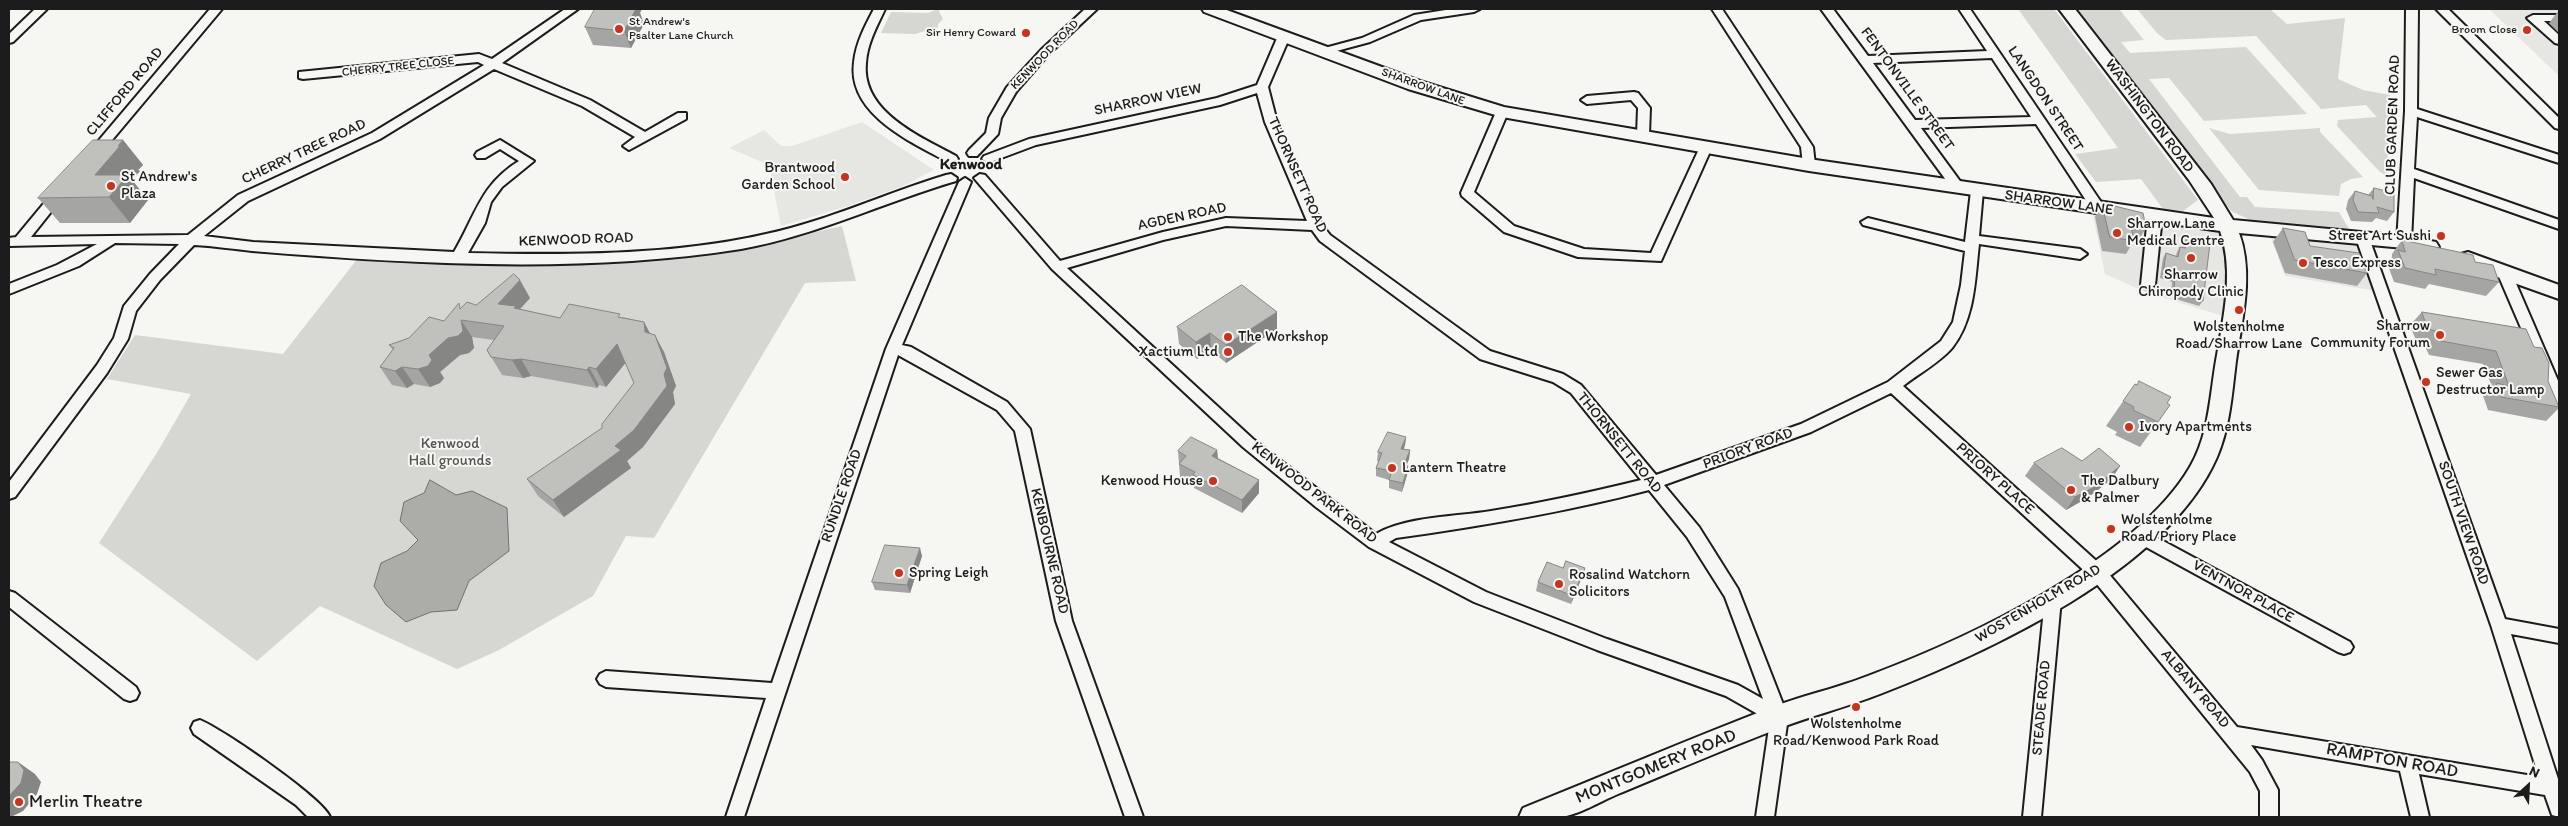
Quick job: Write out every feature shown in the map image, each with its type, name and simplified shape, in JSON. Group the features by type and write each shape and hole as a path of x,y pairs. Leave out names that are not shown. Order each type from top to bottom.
{"street":[{"path":"9,40 41,9"},
{"name":"CLIFFORD ROAD","path":"86,163 216,9"},
{"name":"CHERRY TREE ROAD","path":"9,493 102,369 121,339 129,310 155,277 191,240 243,198 376,136 492,65 572,9"},
{"path":"880,9 861,52 858,68 860,83 871,104 889,123 952,159"},
{"name":"KENWOOD ROAD","path":"973,153 992,134 995,118 1011,90 1045,52 1091,9"},
{"name":"SHARROW LANE","path":"1210,9 1447,96 1502,112 1809,165 1977,191 2227,226 2404,242 2441,251 2559,292"},
{"path":"1325,51 1366,40 1418,18 1457,10 1474,9"},
{"path":"1717,9 1807,147 1809,165"},
{"name":"FENTONVILLE STREET","path":"1827,9 1914,124 1959,188"},
{"name":"LANGDON STREET","path":"1965,9 2041,120 2098,208"},
{"name":"WASHINGTON ROAD","path":"2067,9 2194,175 2227,226"},
{"name":"CLUB GARDEN ROAD","path":"2404,242 2411,111 2412,9"},
{"path":"2442,9 2559,125"},
{"path":"2559,18 2534,18 2559,41"},
{"path":"1262,87 1284,36"},
{"path":"1866,60 1995,54"},
{"name":"CHERRY TREE CLOSE","path":"303,76 479,58 594,107 644,137"},
{"name":"SHARROW VIEW","path":"988,159 1033,142 1220,101 1262,87"},
{"name":"THORNSETT ROAD","path":"1262,87 1271,122 1316,226 1325,238 1469,346 1506,364 1558,378 1576,389 1693,532 1732,594 1779,717"},
{"path":"1587,100 1634,96 1644,108 1643,135"},
{"path":"2411,111 2559,159"},
{"path":"1502,112 1467,193 1509,229 1582,254 1656,258 1706,147"},
{"path":"629,146 682,116"},
{"path":"1914,124 2041,120"},
{"path":"458,258 478,223 484,202 506,174 528,161 500,144 481,155"},
{"path":"965,179 946,169 952,159 962,154 973,153 988,159"},
{"name":"RUNDLE ROAD","path":"735,817 893,349 965,179 989,171 991,166 988,159"},
{"path":"2408,171 2559,225"},
{"name":"KENWOOD ROAD","path":"14,242 191,240 259,247 458,258 528,259 641,254 742,243 815,225 965,179"},
{"name":"KENWOOD PARK ROAD","path":"965,179 1248,443 1322,503 1376,542 1480,596 1603,645 1732,690 1779,717"},
{"path":"14,242 68,184"},
{"name":"PRIORY ROAD","path":"1376,542 1393,532 1500,516 1582,501 1652,484 1806,428 1893,386 1946,345 1960,323 1968,285 1977,191"},
{"path":"2148,285 2155,216"},
{"name":"AGDEN ROAD","path":"1057,266 1163,236 1226,222 1316,226"},
{"path":"1868,222 1972,244 2080,254"},
{"name":"WOSTENHOLM ROAD","path":"1779,717 1870,687 1952,652 2053,599 2097,572 2141,536 2188,488 2211,450 2216,434 2231,334 2235,279 2234,248 2227,226"},
{"name":"SOUTH VIEW ROAD","path":"2363,238 2499,625 2559,809"},
{"path":"9,289 70,266 93,253 110,240"},
{"path":"2504,272 2559,400"},
{"name":"KENBOURNE ROAD","path":"893,349 906,350 1002,406 1022,429 1064,621 1134,817"},
{"name":"PRIORY PLACE","path":"1893,386 2097,572"},
{"name":"VENTNOR PLACE","path":"2141,536 2344,647"},
{"name":"ALBANY ROAD","path":"2097,572 2232,734 2256,766 2269,790 2269,817"},
{"path":"9,598 130,693"},
{"name":"STEADE ROAD","path":"2032,817 2053,599"},
{"path":"2499,625 2559,636"},
{"path":"606,679 777,691"},
{"path":"1765,817 1779,717"},
{"name":"MONTGOMERY ROAD","path":"1532,817 1779,717"},
{"path":"200,728 303,799 321,817"},
{"name":"RAMPTON ROAD","path":"2232,734 2552,788"},
{"path":"2408,765 2420,817"}],"shaded area":[{"name":"Broom Close","path":"2489,9 2559,9 2559,76"},
{"name":"Brantwood Garden School","path":"862,122 934,170 903,186 848,206 781,226 769,165 729,148 764,130 781,146 792,146"},
{"path":"2092,211 2214,231 2220,235 2225,240 2229,256 2226,317 2145,292 2105,274"},
{"path":"2270,235 2350,242 2364,249 2376,291 2285,276"},
{"path":"430,480 456,495 472,491 507,508 509,551 469,581 457,610 431,612 406,622 386,605 374,586 381,563 407,551 418,540 400,521 404,502 424,493"}],"green space":[{"path":"938,9 943,19 938,24 938,27 915,34 881,33 891,12 928,13"},
{"path":"2018,9 2054,9 2198,200 2183,211 2163,209 2141,179 2096,182 2075,154 2118,148"},
{"path":"2076,9 2119,9 2144,40 2121,42 2130,53 2246,47 2307,114 2204,121 2169,78 2149,79 2240,197 2247,197 2255,207 2339,212 2349,229 2250,220 2231,211"},
{"path":"2137,9 2270,9 2287,24 2345,18 2338,79 2363,90 2390,95 2387,176 2380,172 2337,126 2338,120 2377,117 2366,105 2321,109 2256,36 2166,40 2157,33"},
{"path":"2209,128 2230,134 2320,128 2320,132 2363,177 2351,179 2341,184 2339,196 2259,190"},
{"name":"Kenwood Hall grounds","path":"842,226 856,281 805,283 654,538 626,536 593,596 499,650 457,669 320,606 257,661 99,543 158,451 191,394 107,379 135,335 283,354 358,258 545,264 745,248"}],"building":[{"path":"595,9 636,9 624,31 585,27"},
{"path":"93,140 123,140 95,175 128,175 109,197 38,198"},
{"path":"2374,188 2394,193 2394,212 2377,207 2379,213 2358,212 2353,200 2355,191 2372,196 2373,199"},
{"path":"2102,203 2143,213 2146,228 2131,225 2134,241 2110,237"},
{"path":"2283,228 2305,232 2310,246 2359,253 2367,273 2295,260"},
{"path":"2187,237 2210,243 2203,301 2180,294 2180,291 2174,289 2175,277 2163,274 2166,253 2178,257 2180,247 2185,248"},
{"path":"2402,240 2473,255 2475,262 2493,265 2499,282 2435,269 2436,275 2405,268 2398,250 2405,252"},
{"path":"514,274 520,280 498,304 516,306 514,308 560,318 569,304 620,314 618,317 644,322 645,332 655,335 667,368 664,374 667,386 634,430 615,446 621,450 553,500 527,479 602,428 602,424 634,383 617,344 596,369 589,367 587,370 521,359 512,360 491,357 487,350 504,326 461,320 463,331 458,336 448,338 429,355 432,360 428,366 418,369 402,367 395,371 380,367 394,348 389,345 409,338 429,317 444,321 459,303 460,309 467,302 476,305"},
{"path":"1242,285 1277,312 1226,345 1210,333 1196,342 1177,327"},
{"path":"2422,312 2526,329 2534,347 2542,348 2549,363 2548,381 2559,407 2501,397 2496,383 2509,386 2496,351 2441,341 2436,331 2428,329"},
{"path":"2139,381 2171,397 2167,403 2170,405 2158,422 2133,410 2134,407 2123,401"},
{"name":"Lantern Theatre","path":"1388,432 1406,437 1401,449 1410,450 1404,465 1408,466 1403,483 1389,480 1392,471 1376,468 1382,453 1378,452"},
{"path":"1191,437 1217,450 1212,456 1259,480 1242,500 1193,475 1195,472 1179,464 1186,456 1178,451"},
{"path":"2062,448 2082,461 2099,448 2120,466 2096,486 2075,497 2034,463"},
{"name":"Spring Leigh","path":"885,545 920,548 907,585 872,582"},
{"name":"Rosalind Watchorn Solicitors","path":"1566,561 1585,568 1573,596 1538,582 1547,562 1563,568"},
{"path":"9,762 18,762 24,770 21,783 9,796"}],"place":[{"name":"St Andrew's Psalter Lane Church","path":"619,29"},
{"name":"Broom Close","path":"2527,30"},
{"name":"Sir Henry Coward","path":"1026,33"},
{"name":"Brantwood Garden School","path":"845,177"},
{"name":"St Andrew's Plaza","path":"111,186"},
{"name":"Sharrow Lane Medical Centre","path":"2117,233"},
{"name":"Street Art Sushi","path":"2441,236"},
{"name":"Sharrow Chiropody Clinic","path":"2191,258"},
{"name":"Tesco Express","path":"2303,263"},
{"name":"Wolstenholme Road/Sharrow Lane","path":"2239,310"},
{"name":"Sharrow Community Forum","path":"2440,335"},
{"name":"The Workshop","path":"1228,337"},
{"name":"Xactium Ltd","path":"1228,352"},
{"name":"Sewer Gas Destructor Lamp","path":"2426,382"},
{"name":"Ivory Apartments","path":"2129,427"},
{"name":"Lantern Theatre","path":"1392,468"},
{"name":"Kenwood House","path":"1213,481"},
{"name":"The Dalbury & Palmer","path":"2071,490"},
{"name":"Wolstenholme Road/Priory Place","path":"2111,529"},
{"name":"Spring Leigh","path":"899,573"},
{"name":"Rosalind Watchorn Solicitors","path":"1559,584"},
{"name":"Wolstenholme Road/Kenwood Park Road","path":"1856,707"},
{"name":"Merlin Theatre","path":"19,802"}],"district":[{"name":"Kenwood","path":"971,165"}]}
